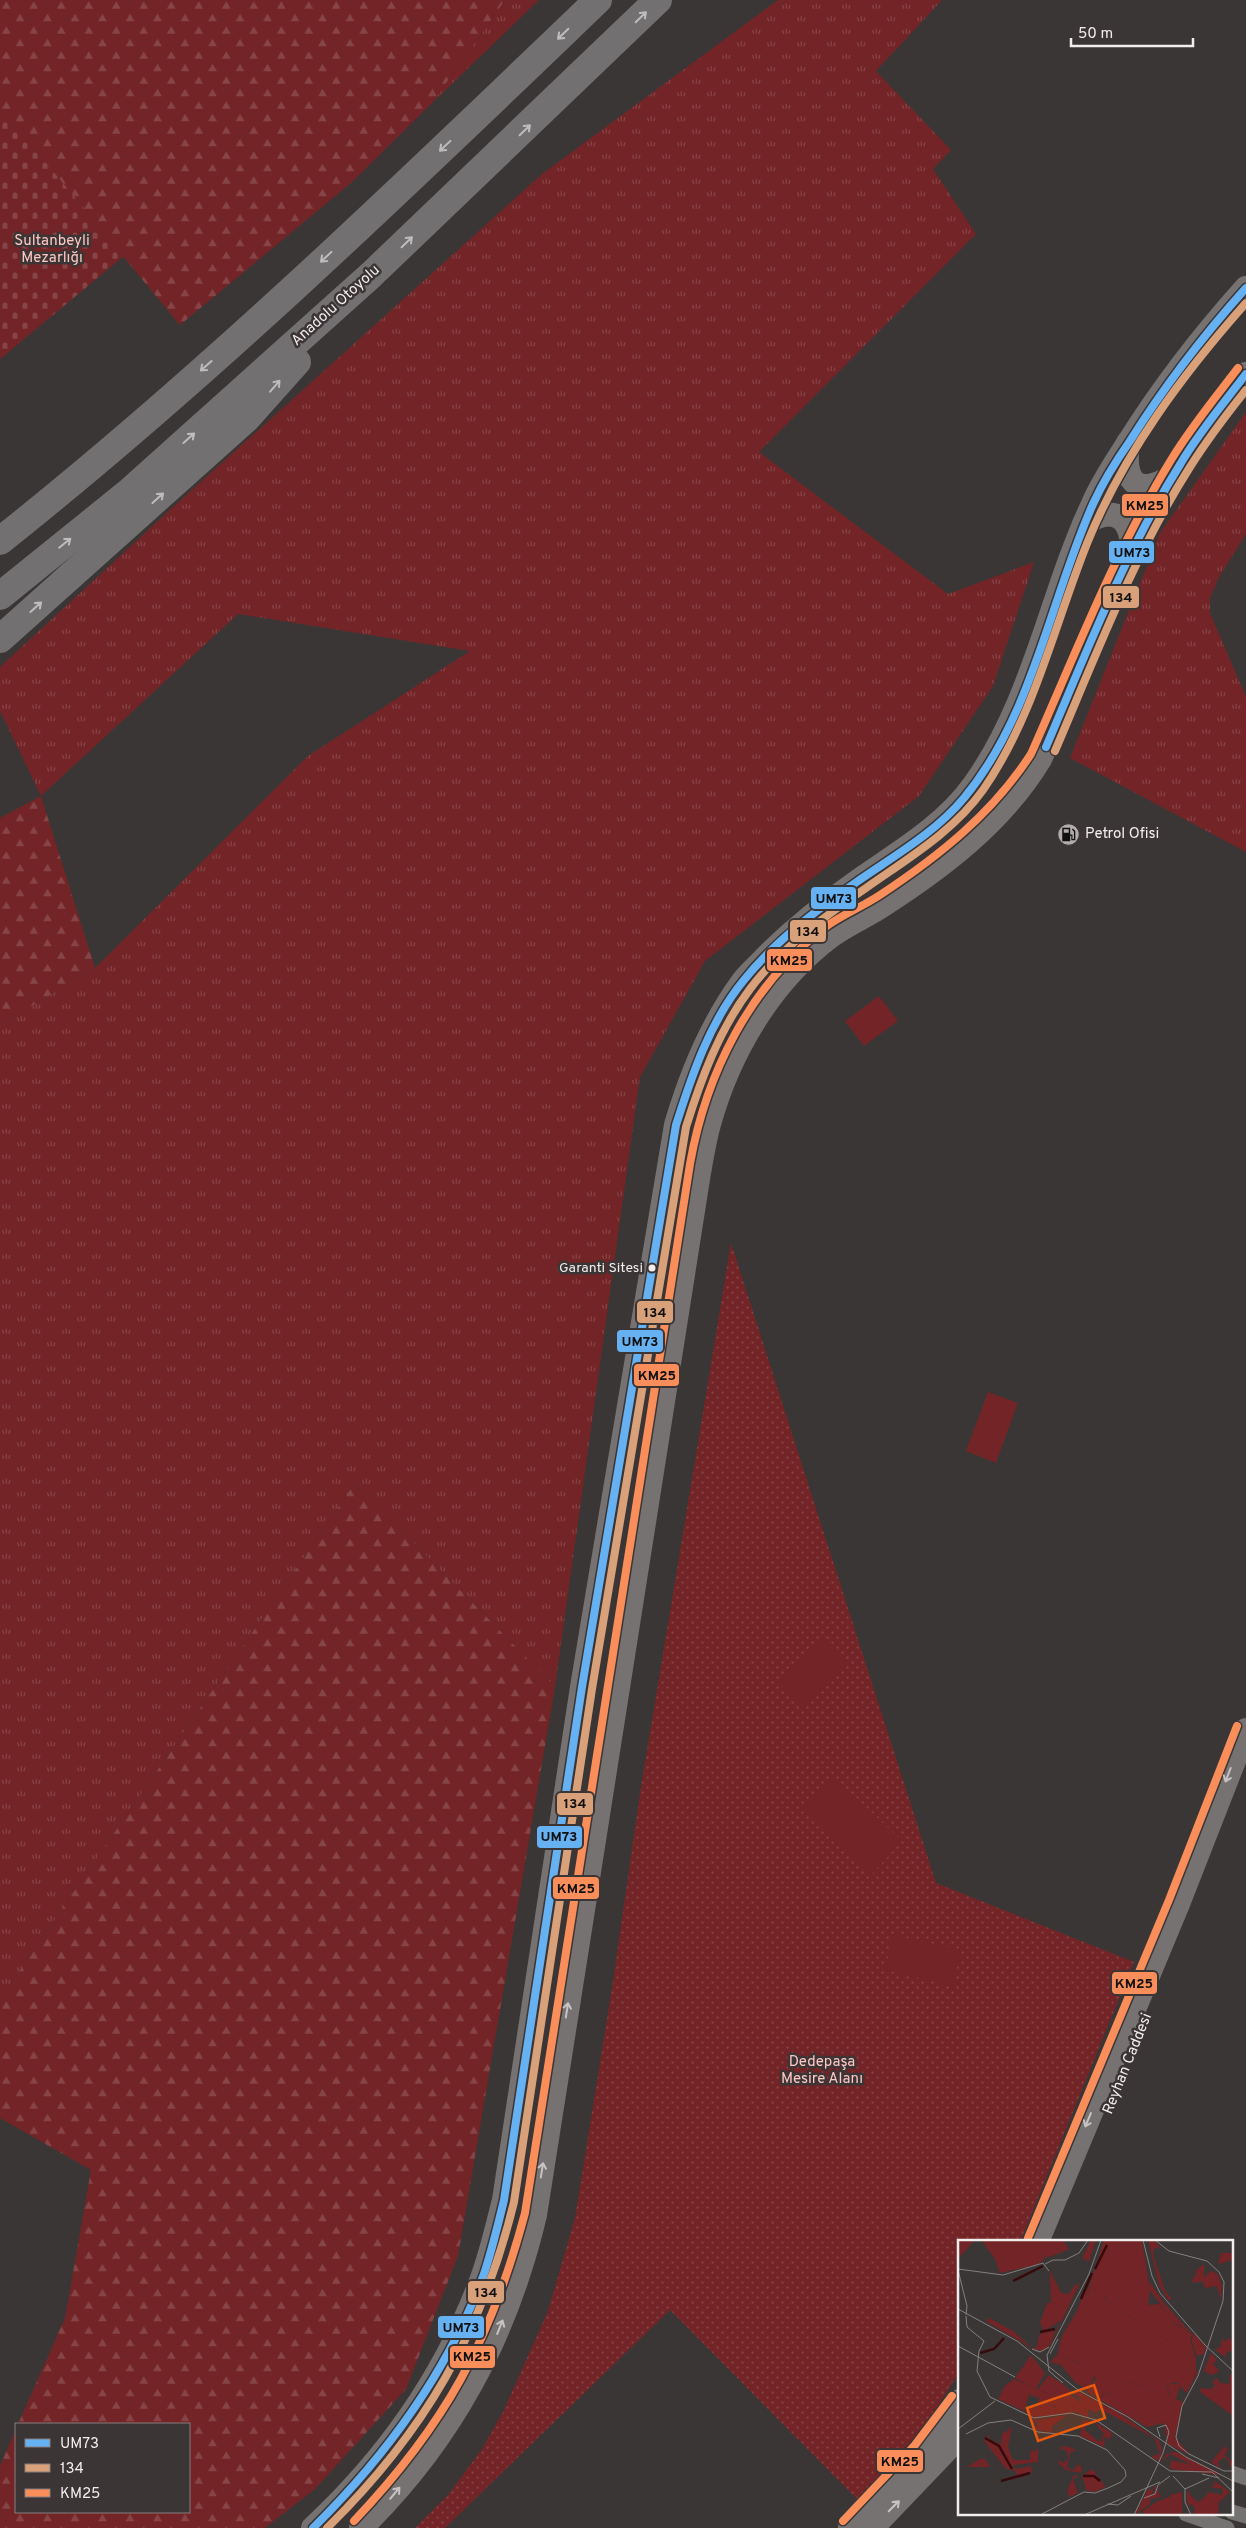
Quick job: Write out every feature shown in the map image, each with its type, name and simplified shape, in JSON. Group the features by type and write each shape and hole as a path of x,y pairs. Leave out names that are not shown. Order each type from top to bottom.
{"highway":[{"path":"0,541 145,420 270,310 598,0"},
{"name":"Anadolu Otoyolu","path":"0,596 129,492 371,276 658,0"},
{"path":"0,639 247,418 371,276"}],"main road":[{"path":"313,2528 376,2463 429,2387 468,2313 494,2241 504,2200 582,1687 676,1125 699,1056 716,1023 742,982 775,949 805,920 917,841 950,812 974,786 1013,716 1031,674 1084,524 1104,482 1176,372 1246,288"},
{"path":"361,2528 388,2502 423,2461 448,2425 493,2343 525,2258 535,2215 698,1180 708,1124 726,1074 752,1023 785,980 831,936 880,907 930,873 986,827 1024,785 1040,760 1132,555 1176,474 1206,426 1246,374"},
{"path":"1128,443 1127,472 1135,482 1151,486 1161,484 1176,474"},
{"path":"1084,524 1093,518 1108,514 1123,519 1132,534 1132,555"},
{"name":"Reyhan Caddesi","path":"1038,2240 1178,1904 1246,1730"},
{"name":"Reyhan Caddesi","path":"1056,2240 1246,1775"},
{"path":"872,2528 916,2484 958,2431"},
{"path":"850,2528 958,2431"}],"street":[{"path":"1234,2474 1246,2478"},
{"path":"1192,2516 1227,2528"}],"green space":[{"path":"0,0 505,0 432,103 351,183 180,325 0,108"},
{"path":"505,0 539,0 432,103"},
{"path":"778,0 942,0 876,71 951,150 933,169 976,234 759,452 948,594 1034,562 993,686 919,796 705,961 640,1077 555,1687 355,1483 0,1999 0,1025 95,968 308,756 470,651 238,614 41,796 0,711 0,667 173,507 542,174"},
{"name":"Sultanbeyli Mezarlığı","path":"0,108 124,256 0,359"},
{"path":"1246,412 1246,534 1219,577 1210,598 1210,613 1246,697 1246,852 1070,758 1160,533"},
{"path":"41,796 95,968 0,1025 0,818"},
{"path":"879,996 898,1021 864,1046 845,1021"},
{"name":"Dedepaşa Mesire Alanı","path":"731,1243 936,1883 1134,1962 1021,2240 958,2240 958,2374 926,2424 862,2504 670,2310 445,2528 415,2528 448,2495 482,2449 503,2412 548,2311 575,2218 612,1988 640,1793"},
{"path":"988,1392 1018,1403 996,1463 966,1451"},
{"path":"355,1483 555,1687 458,2256 406,2389 315,2489 265,2528 0,2528 0,2466 15,2431 15,2513 190,2513 190,2423 18,2423 65,2318 91,2170 0,2118 0,1999"},
{"path":"823,1637 848,1661 803,1708 778,1684"},
{"path":"833,1776 902,1841 871,1875 801,1810"},
{"path":"893,1935 961,1950 953,1986 885,1970"}],"transit line":[{"name":"UM73","path":"313,2528 366,2471 413,2410 434,2378 469,2310 484,2274 495,2237 504,2200 582,1687 676,1125 703,1049 732,996 769,952 828,903 914,843 953,811 988,765 1007,731 1024,694 1078,541 1101,488 1120,456 1170,382 1199,343 1246,288"},
{"name":"134","path":"327,2528 362,2492 393,2455 420,2418 445,2378 466,2338 485,2295 501,2250 514,2202 592,1689 686,1127 712,1055 739,1005 775,960 819,922 944,832 983,790 1017,731 1042,669 1088,541 1119,477 1137,446 1178,386 1246,303"},
{"name":"KM25","path":"354,2521 414,2450 439,2415 461,2379 497,2302 525,2213 690,1164 697,1130 707,1097 720,1065 735,1034 753,1004 798,951 831,923 880,895 943,849 982,815 1016,776 1031,754 1096,605 1150,495 1187,436 1238,368"},
{"name":"UM73","path":"1046,747 1092,638 1142,531 1188,451 1246,374"},
{"name":"134","path":"1055,751 1101,642 1151,535 1196,457 1246,390"},
{"name":"KM25","path":"1028,2238 1169,1900 1237,1726"},
{"name":"KM25","path":"843,2521 915,2445 952,2396"}],"place":[{"name":"Petrol Ofisi","path":"1069,834"},
{"name":"Garanti Sitesi","path":"652,1268"}]}
